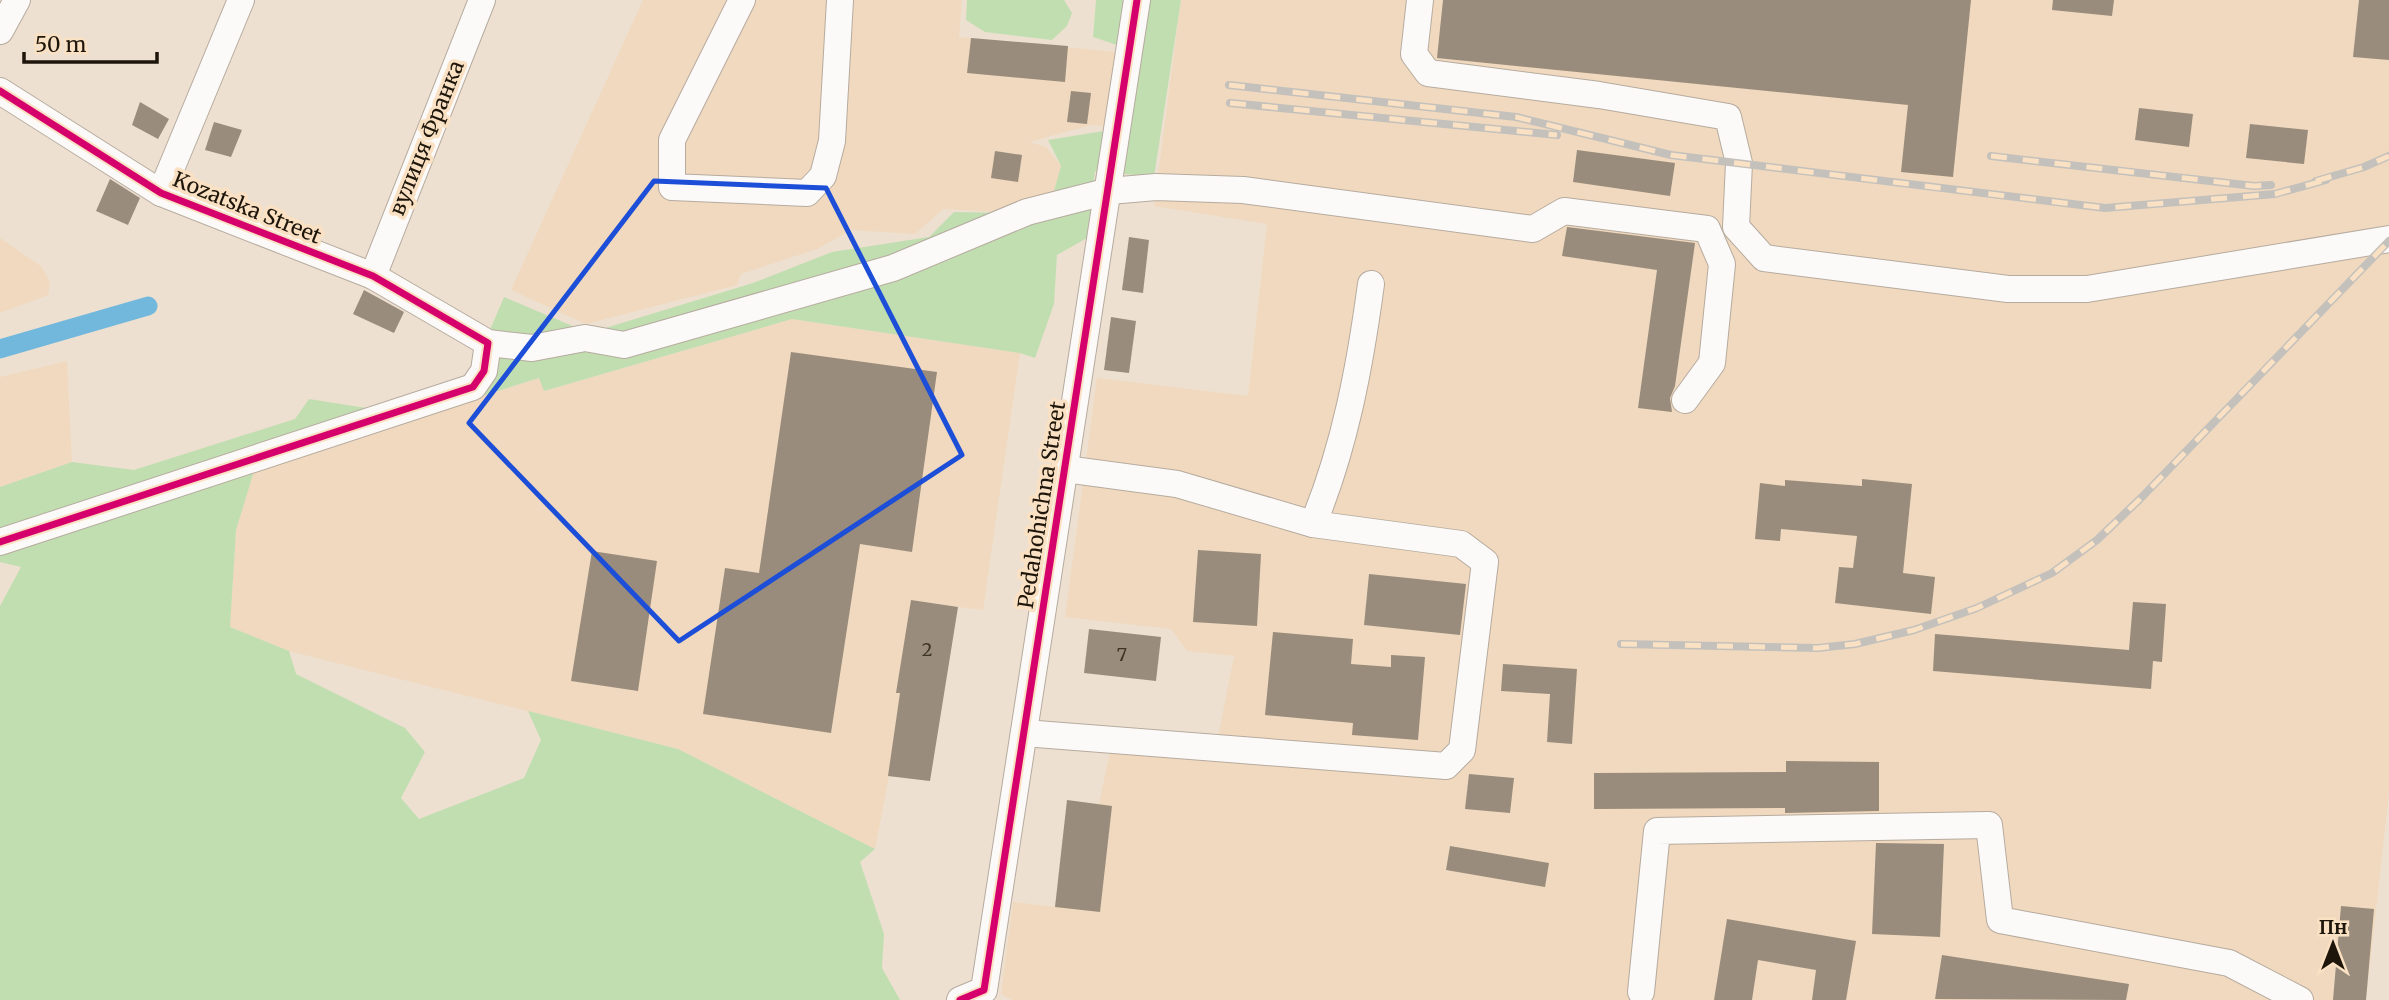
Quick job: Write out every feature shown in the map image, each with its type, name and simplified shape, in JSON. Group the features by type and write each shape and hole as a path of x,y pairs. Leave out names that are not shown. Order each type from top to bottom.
{"street":[{"path":"0,31 18,0"},
{"path":"161,193 241,0"},
{"name":"вулиця Франка","path":"373,276 482,0"},
{"path":"742,0 672,140 673,187 807,193 823,176 832,141 840,0"},
{"name":"Pedahohichna Street","path":"979,997 1024,733 1137,0"},
{"path":"1420,0 1414,54 1428,73 1599,94 1728,117 1739,163 1736,227 1765,258 2008,289 2087,289 2389,239"},
{"name":"Kozatska Street","path":"0,91 161,193 373,276 488,344"},
{"path":"0,542 473,387 484,371 488,344 532,348 585,338 624,345 893,268 1027,212 1109,191 1156,187 1243,190 1533,229 1564,211 1707,229 1722,264 1712,363 1685,400"},
{"path":"1313,524 1330,481 1360,368 1371,284"},
{"path":"1024,733 1446,766 1462,750 1485,562 1461,544 1313,524 1177,484 1065,469"},
{"path":"1641,992 1657,831 1989,825 2000,920 2229,963 2300,1000"}],"highlighted area":[{"path":"654,181 826,188 962,455 679,641 469,423"}],"shaded area":[{"path":"643,0 962,0 959,37 1116,52 1104,126 1091,125 1029,142 1046,147 1061,166 1054,191 1017,213 943,209 915,234 851,230 817,249 741,274 737,285 586,324 511,290"},
{"path":"1181,0 2389,0 2389,793 2366,1000 1012,1000 1001,994 1013,902 1055,907 1067,800 1099,804 1110,752 1214,758 1234,656 1187,651 1171,629 1065,617 1097,378 1248,396 1267,224 1154,206"},
{"path":"0,238 42,267 50,283 48,295 0,313"},
{"path":"792,319 1020,353 983,610 958,607 930,781 889,776 875,849 678,749 289,651 230,627 236,530 255,468 540,378 545,391"},
{"path":"67,361 72,462 0,487 0,377"}],"green space":[{"path":"967,0 1064,0 1072,13 1067,26 1052,40 985,32 966,20"},
{"path":"1096,0 1133,0 1126,48 1093,37"},
{"path":"1146,0 1181,0 1154,177 1095,171 1087,238 1057,255 1054,304 1035,358 1020,353 792,319 544,391 539,378 255,468 236,530 230,627 289,651 296,674 405,728 425,752 401,798 419,819 524,778 541,740 528,711 678,749 875,849 860,862 884,934 882,968 900,1000 0,1000 0,606 21,567 0,562 0,487 72,462 134,470 295,419 309,399 379,410 472,372 504,297 589,333 753,283 832,252 929,237 954,212 1017,213 1054,191 1061,166 1048,140 1104,131"}],"building":[{"path":"1443,0 1971,0 1953,177 1901,172 1908,105 1437,58"},
{"path":"2053,0 2114,0 2112,16 2052,10"},
{"path":"2359,0 2389,0 2389,60 2353,57"},
{"path":"971,38 1068,46 1065,82 967,73"},
{"path":"1071,91 1091,93 1087,124 1067,122"},
{"path":"140,102 169,119 158,139 132,125"},
{"path":"2139,108 2193,114 2189,147 2135,140"},
{"path":"214,122 242,130 231,157 205,150"},
{"path":"2250,124 2308,130 2304,164 2246,158"},
{"path":"1577,150 1675,163 1670,196 1573,182"},
{"path":"995,151 1022,155 1018,182 991,178"},
{"path":"110,179 140,198 128,225 96,211"},
{"path":"1567,227 1695,243 1675,386 1670,398 1672,412 1638,408 1657,270 1562,256"},
{"path":"1129,237 1149,240 1143,293 1122,290"},
{"path":"364,290 404,312 394,333 353,314"},
{"path":"1111,317 1136,321 1129,373 1104,370"},
{"path":"791,352 937,372 912,552 860,544 831,733 703,714 725,568 759,573"},
{"path":"1862,479 1912,484 1903,573 1935,577 1931,614 1835,603 1839,567 1853,568 1857,536 1781,529 1780,541 1755,539 1760,483 1785,486 1785,480 1862,486"},
{"path":"1198,550 1261,554 1257,626 1193,622"},
{"path":"592,551 657,561 638,691 571,681"},
{"path":"1369,574 1466,584 1460,635 1364,625"},
{"path":"911,600 958,607 930,781 888,776 900,693 896,693"},
{"path":"2133,602 2166,604 2162,662 2153,661 2151,689 1933,671 1935,634 2129,650"},
{"path":"1089,629 1161,637 1156,681 1084,673"},
{"path":"1273,632 1353,639 1351,664 1391,667 1391,655 1425,657 1418,740 1352,735 1353,723 1265,715"},
{"path":"1503,664 1577,669 1572,744 1547,742 1550,694 1501,691"},
{"path":"1786,761 1879,762 1879,811 1785,813 1785,808 1594,809 1594,773 1786,772"},
{"path":"1469,774 1514,778 1510,813 1465,809"},
{"path":"1067,800 1112,806 1100,912 1055,907"},
{"path":"1876,843 1944,844 1940,937 1872,934"},
{"path":"1450,846 1549,863 1545,887 1446,870"},
{"path":"2341,906 2374,909 2366,1000 2333,1000"},
{"path":"1727,919 1856,941 1846,1000 1812,1000 1816,970 1758,960 1752,1000 1714,1000"},
{"path":"1942,955 2129,984 2126,1000 1935,999"}],"waterway":[{"path":"0,349 148,306"}],"railway":[{"path":"1229,85 1516,117 1671,155 2105,208 2275,194 2326,180"},
{"path":"1230,103 1557,135"},
{"path":"1991,156 2254,186 2271,185"},
{"path":"2316,181 2364,167 2389,156"},
{"path":"1621,644 1818,648 1855,644 1914,630 1977,608 2052,573 2097,540 2140,499 2389,241"}],"cycle path":[{"path":"960,1000 984,990 1137,0"},
{"path":"0,91 161,193 373,276 488,343 484,371 473,387 0,542"}]}
